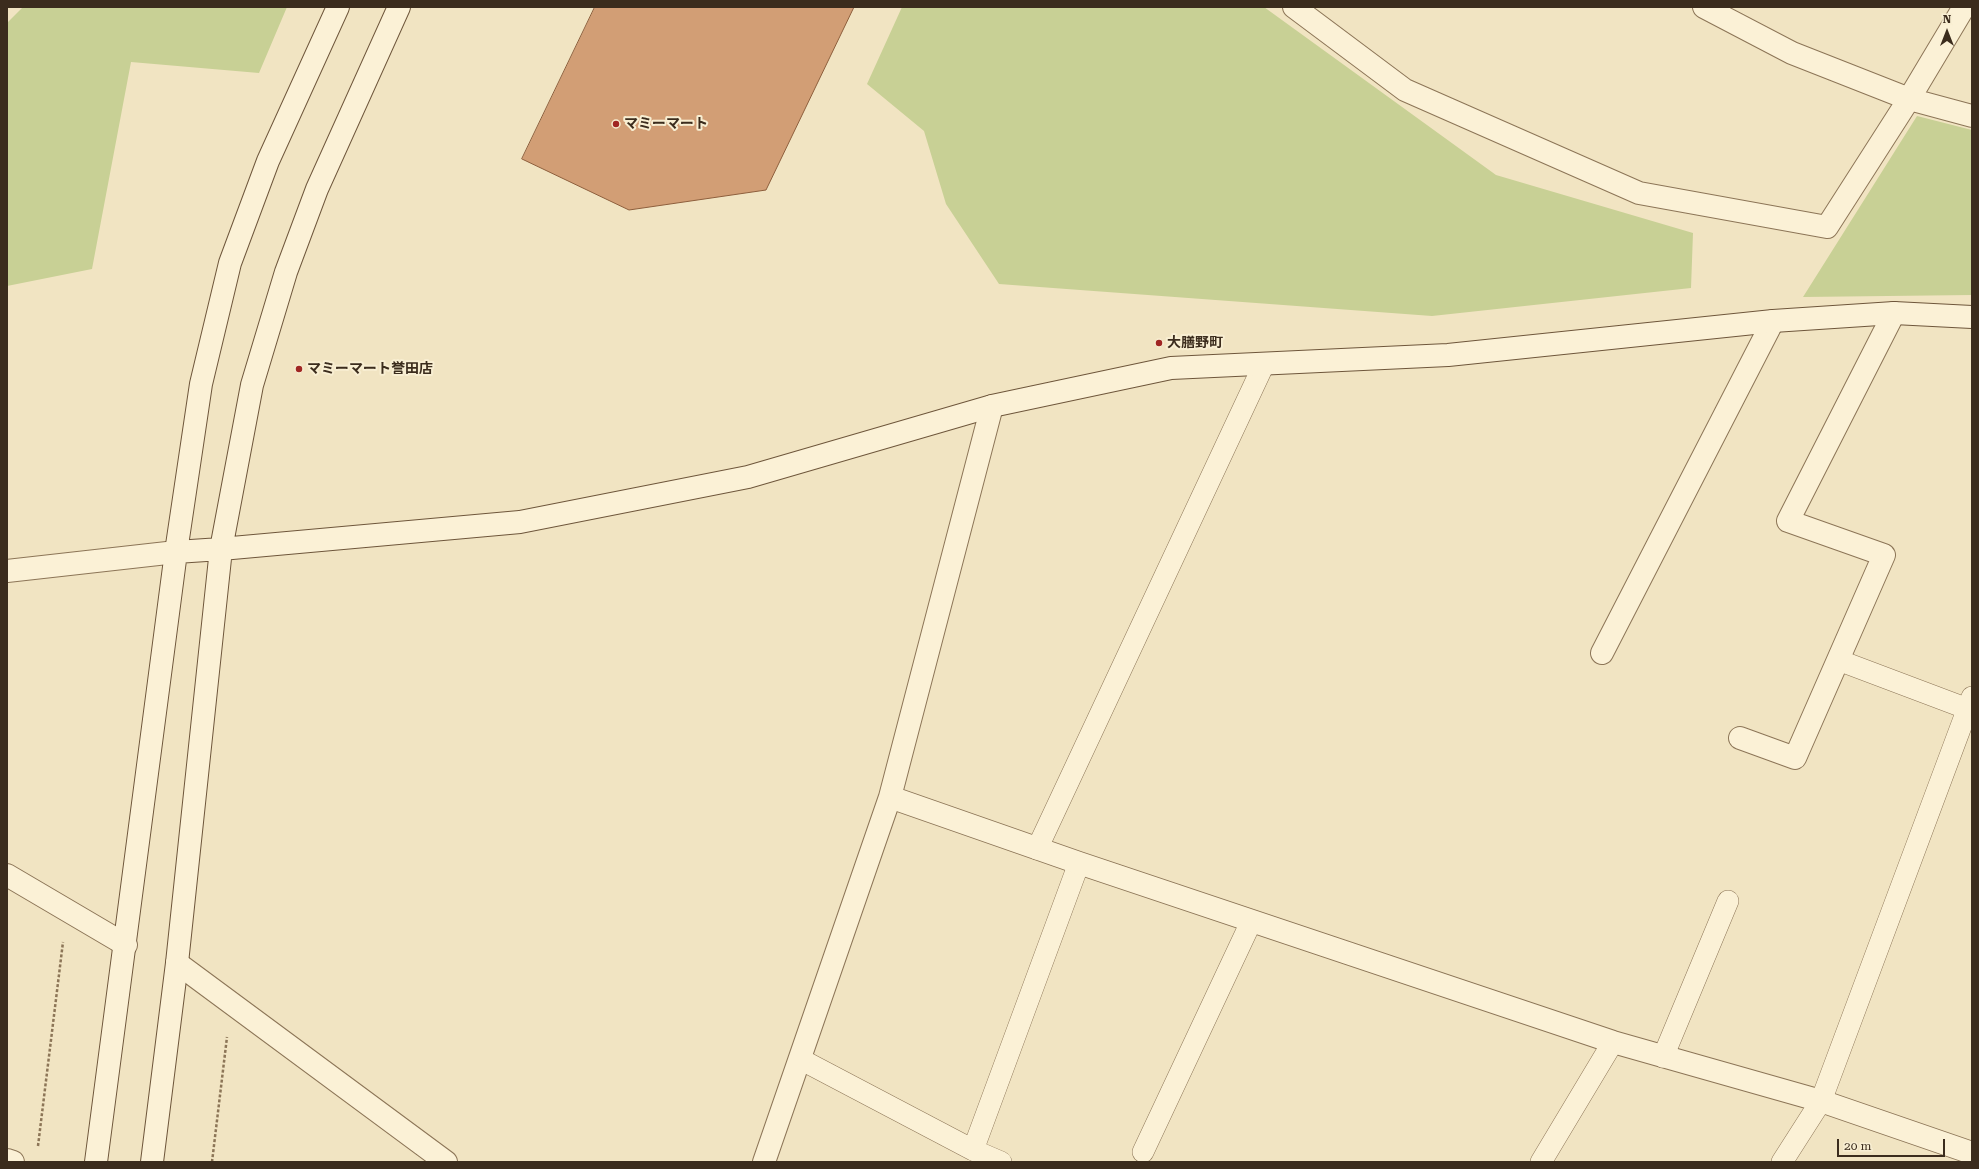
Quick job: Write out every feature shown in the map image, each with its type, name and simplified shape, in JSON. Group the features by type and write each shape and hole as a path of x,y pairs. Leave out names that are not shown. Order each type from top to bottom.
{"street":[{"path":"96,1162 126,945 176,552 201,384 230,263 268,161 338,7"},
{"path":"152,1162 177,963 221,549 252,385 286,272 317,189 399,7"},
{"path":"1294,7 1405,90 1639,193 1827,227 1909,99 1964,7"},
{"path":"1704,7 1792,53 1909,99 1972,116"},
{"path":"7,571 176,552 520,522 748,477 992,406 1171,368 1448,355 1773,321 1894,314 1972,317"},
{"path":"1740,738 1795,758 1884,555 1788,521 1894,314"},
{"path":"1602,653 1773,321"},
{"path":"764,1162 890,797 992,406"},
{"path":"890,797 1079,864 1613,1042 1821,1101 1972,1153"},
{"path":"7,875 126,945"},
{"path":"177,963 446,1162"},
{"path":"7,1160 13,1162"}],"lane":[{"path":"1037,849 1264,364"},
{"path":"1782,1162 1821,1101 1970,703 1838,660"},
{"path":"973,1150 1079,864"},
{"path":"1663,1057 1728,901"},
{"path":"1143,1152 1252,922"},
{"path":"1541,1162 1613,1042"},
{"path":"800,1059 973,1150 1001,1162"}],"path":[{"path":"37,1154 67,910"},
{"path":"212,1162 231,1003"}],"green space":[{"path":"23,7 287,7 259,73 131,62 92,269 7,286 7,23"},
{"path":"902,7 1264,7 1496,175 1693,233 1691,288 1432,316 999,284 946,204 924,131 867,84"},
{"path":"1917,116 1972,130 1972,295 1803,297"}],"building":[{"path":"595,7 854,7 766,190 629,210 522,159"}],"place":[{"name":"マミーマート","path":"616,124"},
{"name":"大膳野町","path":"1159,343"},
{"name":"マミーマート誉田店","path":"299,369"}]}
